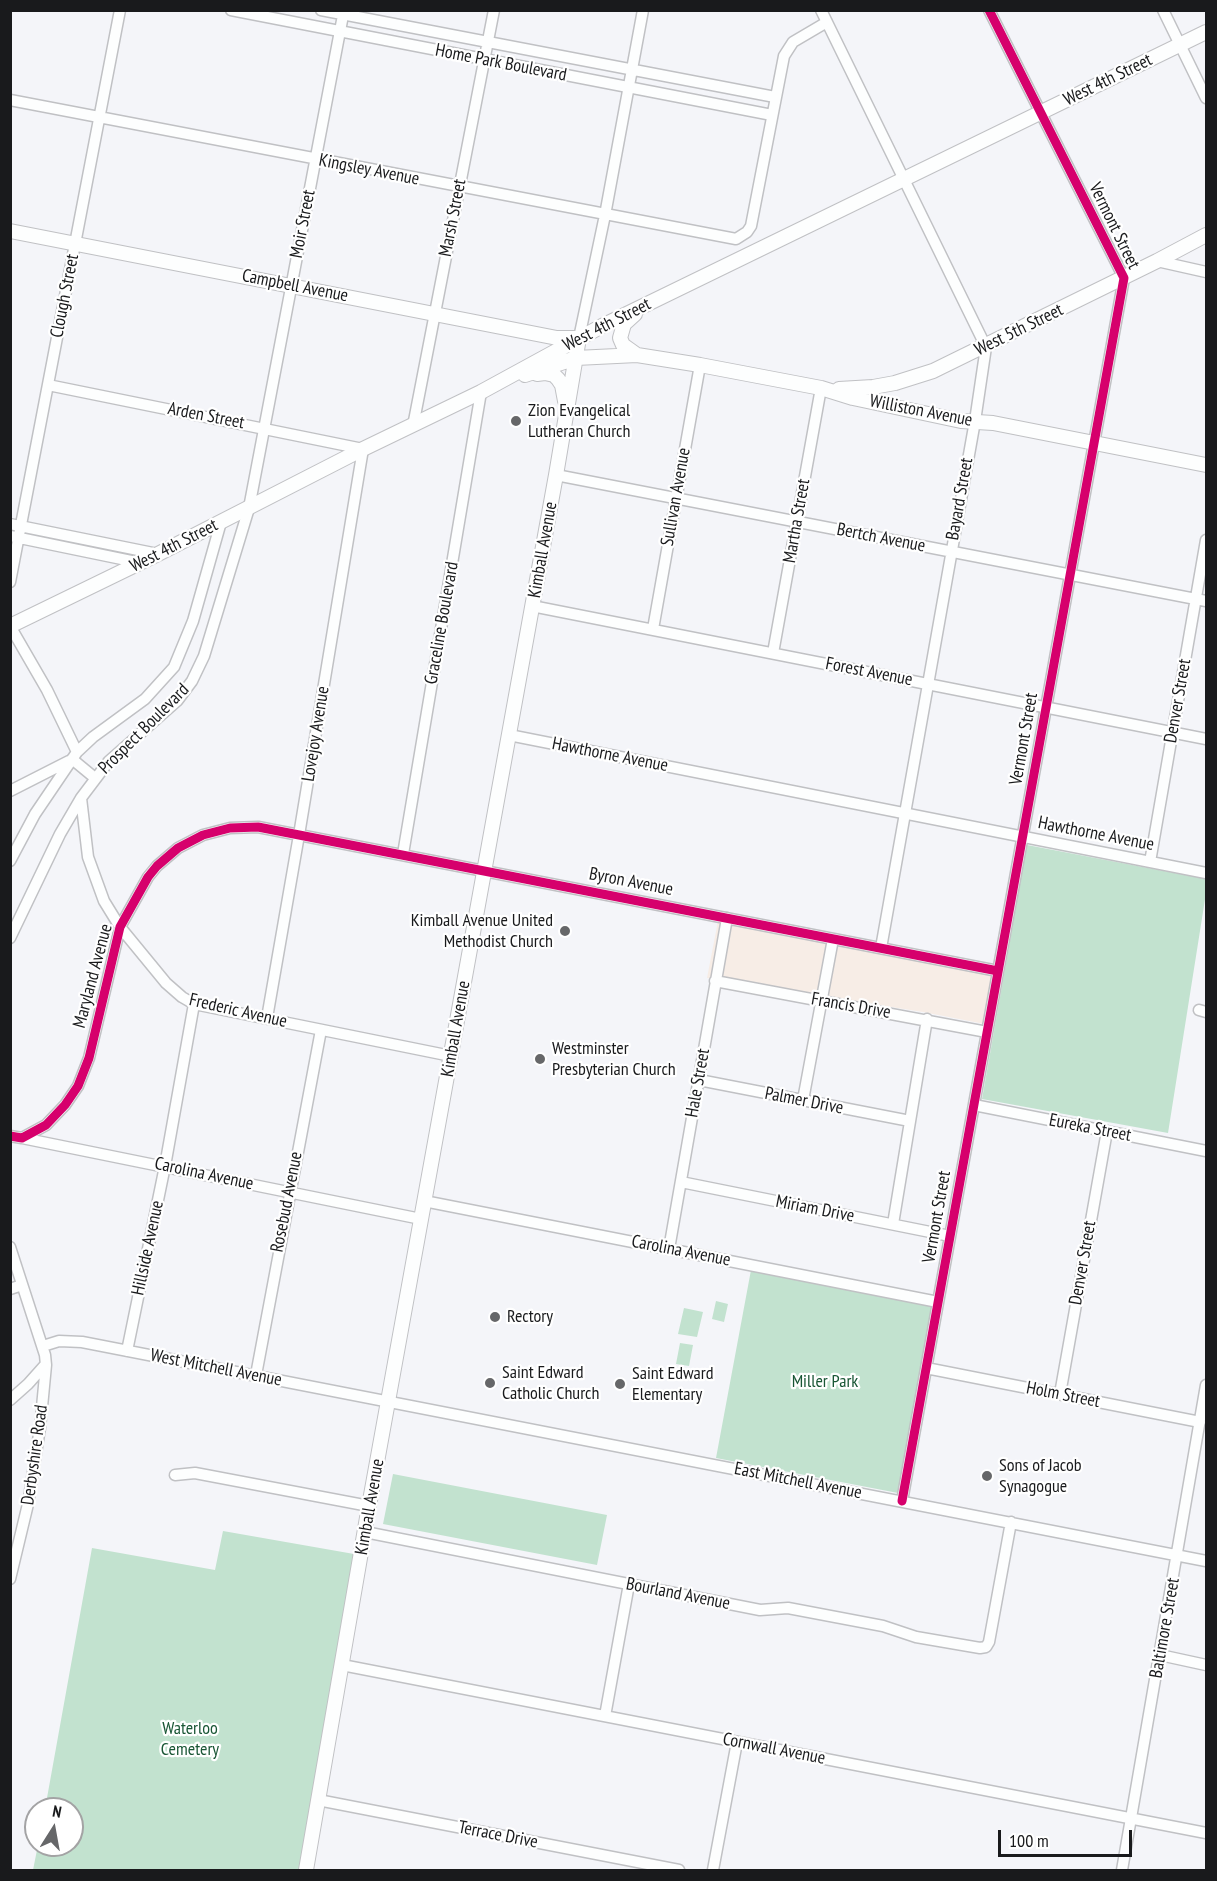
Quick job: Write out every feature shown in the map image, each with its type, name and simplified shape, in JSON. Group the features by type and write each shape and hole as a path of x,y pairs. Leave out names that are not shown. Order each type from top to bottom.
{"main road":[{"name":"West 4th Street","path":"10,626 141,563 363,449 481,392 645,305 1206,32"},
{"name":"Campbell Avenue","path":"10,231 556,338 579,338"},
{"name":"West 5th Street","path":"821,388 852,389 895,383 933,371 986,347 1206,235"},
{"path":"636,356 622,345 621,331 624,324 645,305"},
{"name":"Kimball Avenue","path":"306,1870 369,1506 390,1401 579,338"},
{"name":"Williston Avenue","path":"481,392 576,358 636,356 700,365 821,388 853,398 961,420 993,423 1206,465"},
{"path":"526,375 545,373 554,375 558,379 564,395 566,417"}],"street":[{"name":"Clough Street","path":"10,582 15,531 48,385 120,10"},
{"name":"Home Park Boulevard","path":"231,10 772,115"},
{"name":"Home Park Boulevard","path":"321,10 775,97"},
{"name":"Marsh Street","path":"413,426 494,10"},
{"name":"Kimball Avenue","path":"579,338 605,215 643,10"},
{"path":"821,10 986,347"},
{"name":"Vermont Street","path":"902,1501 1124,278 1039,114 989,10"},
{"path":"1163,10 1206,98"},
{"name":"Moir Street","path":"249,508 344,13"},
{"path":"772,115 784,56 788,48 804,34 827,22"},
{"name":"Kingsley Avenue","path":"10,100 728,239 743,236 751,226 772,115"},
{"path":"1157,261 1206,272"},
{"name":"Bayard Street","path":"881,948 975,421 986,347"},
{"name":"Sullivan Avenue","path":"653,629 700,365"},
{"name":"Arden Street","path":"48,385 363,449"},
{"name":"Martha Street","path":"773,653 821,388"},
{"name":"Graceline Boulevard","path":"403,854 481,392"},
{"name":"Lovejoy Avenue","path":"267,1018 363,449"},
{"name":"Bertch Avenue","path":"556,474 1201,600"},
{"name":"Prospect Boulevard","path":"10,938 60,834 95,778 119,751 177,701 192,681 213,627 249,508"},
{"name":"Prospect Boulevard","path":"10,861 35,814 73,758 93,738 145,699 174,667 193,621 221,522"},
{"path":"15,531 158,554"},
{"path":"15,531 141,563"},
{"name":"Denver Street","path":"1150,862 1173,732 1201,600 1206,540"},
{"name":"Forest Avenue","path":"532,606 1206,739"},
{"path":"10,626 46,690 73,758 95,778"},
{"name":"Hawthorne Avenue","path":"509,735 1206,873"},
{"path":"10,791 73,758"},
{"name":"Frederic Avenue","path":"81,798 88,857 104,901 120,927 165,983 182,998 194,1004 451,1056"},
{"name":"Byron Avenue","path":"258,827 998,971"},
{"name":"Maryland Avenue","path":"22,1138 46,1125 57,1115 78,1086 89,1058 120,927 148,877 178,848 196,838 216,831 258,827"},
{"name":"Hale Street","path":"669,1249 728,918"},
{"path":"803,1100 833,939"},
{"name":"Francis Drive","path":"715,981 987,1032"},
{"name":"Hillside Avenue","path":"127,1351 165,1166 194,1004"},
{"path":"893,1224 927,1019"},
{"name":"Rosebud Avenue","path":"256,1375 321,1030"},
{"name":"Palmer Drive","path":"699,1080 910,1121"},
{"name":"Eureka Street","path":"974,1105 1206,1150"},
{"name":"Denver Street","path":"1060,1394 1107,1131"},
{"path":"10,1136 22,1138"},
{"name":"Carolina Avenue","path":"22,1138 421,1219"},
{"name":"Miriam Drive","path":"681,1182 950,1236"},
{"name":"Carolina Avenue","path":"424,1201 938,1302"},
{"path":"10,1247 43,1346"},
{"path":"10,1289 22,1284"},
{"name":"West Mitchell Avenue","path":"43,1346 70,1341 390,1401"},
{"name":"Derbyshire Road","path":"10,1579 28,1504 40,1428 45,1365 43,1346"},
{"path":"10,1400 45,1365"},
{"name":"Holm Street","path":"926,1368 1200,1422"},
{"name":"Baltimore Street","path":"1122,1870 1206,1385"},
{"name":"East Mitchell Avenue","path":"390,1401 1206,1561"},
{"path":"175,1474 195,1473 369,1506"},
{"name":"Bourland Avenue","path":"365,1532 760,1610 788,1608 883,1626 916,1637 980,1648 986,1647 989,1642 1011,1522"},
{"path":"605,1716 629,1584"},
{"path":"1160,1655 1206,1665"},
{"name":"Cornwall Avenue","path":"342,1665 1206,1833"},
{"path":"713,1870 737,1742"},
{"name":"Terrace Drive","path":"318,1800 679,1870"}],"shaded area":[{"path":"718,921 1002,977 995,1026 923,1012 707,978"}],"green space":[{"path":"1027,845 1206,879 1206,893 1168,1133 982,1099"},
{"name":"Miller Park","path":"751,1270 934,1306 898,1493 716,1458"},
{"path":"716,1301 728,1304 724,1322 712,1319"},
{"path":"684,1308 703,1312 697,1337 678,1334"},
{"path":"680,1343 693,1345 689,1366 676,1364"},
{"path":"393,1474 607,1515 597,1565 383,1524"},
{"name":"Waterloo Cemetery","path":"223,1531 354,1554 299,1870 33,1870 36,1857 84,1857 84,1797 47,1797 92,1548 215,1570"}],"cycle path":[{"path":"902,1501 1124,278 989,10"},
{"path":"10,1136 22,1138 46,1125 65,1105 78,1086 89,1058 120,927 148,877 178,848 203,835 230,828 258,827 998,971"}],"place":[{"name":"Zion Evangelical Lutheran Church","path":"516,421"},
{"name":"Kimball Avenue United Methodist Church","path":"565,931"},
{"name":"Westminster Presbyterian Church","path":"540,1059"},
{"name":"Rectory","path":"495,1317"},
{"name":"Saint Edward Catholic Church","path":"490,1383"},
{"name":"Saint Edward Elementary","path":"620,1384"},
{"name":"Sons of Jacob Synagogue","path":"987,1476"}]}
